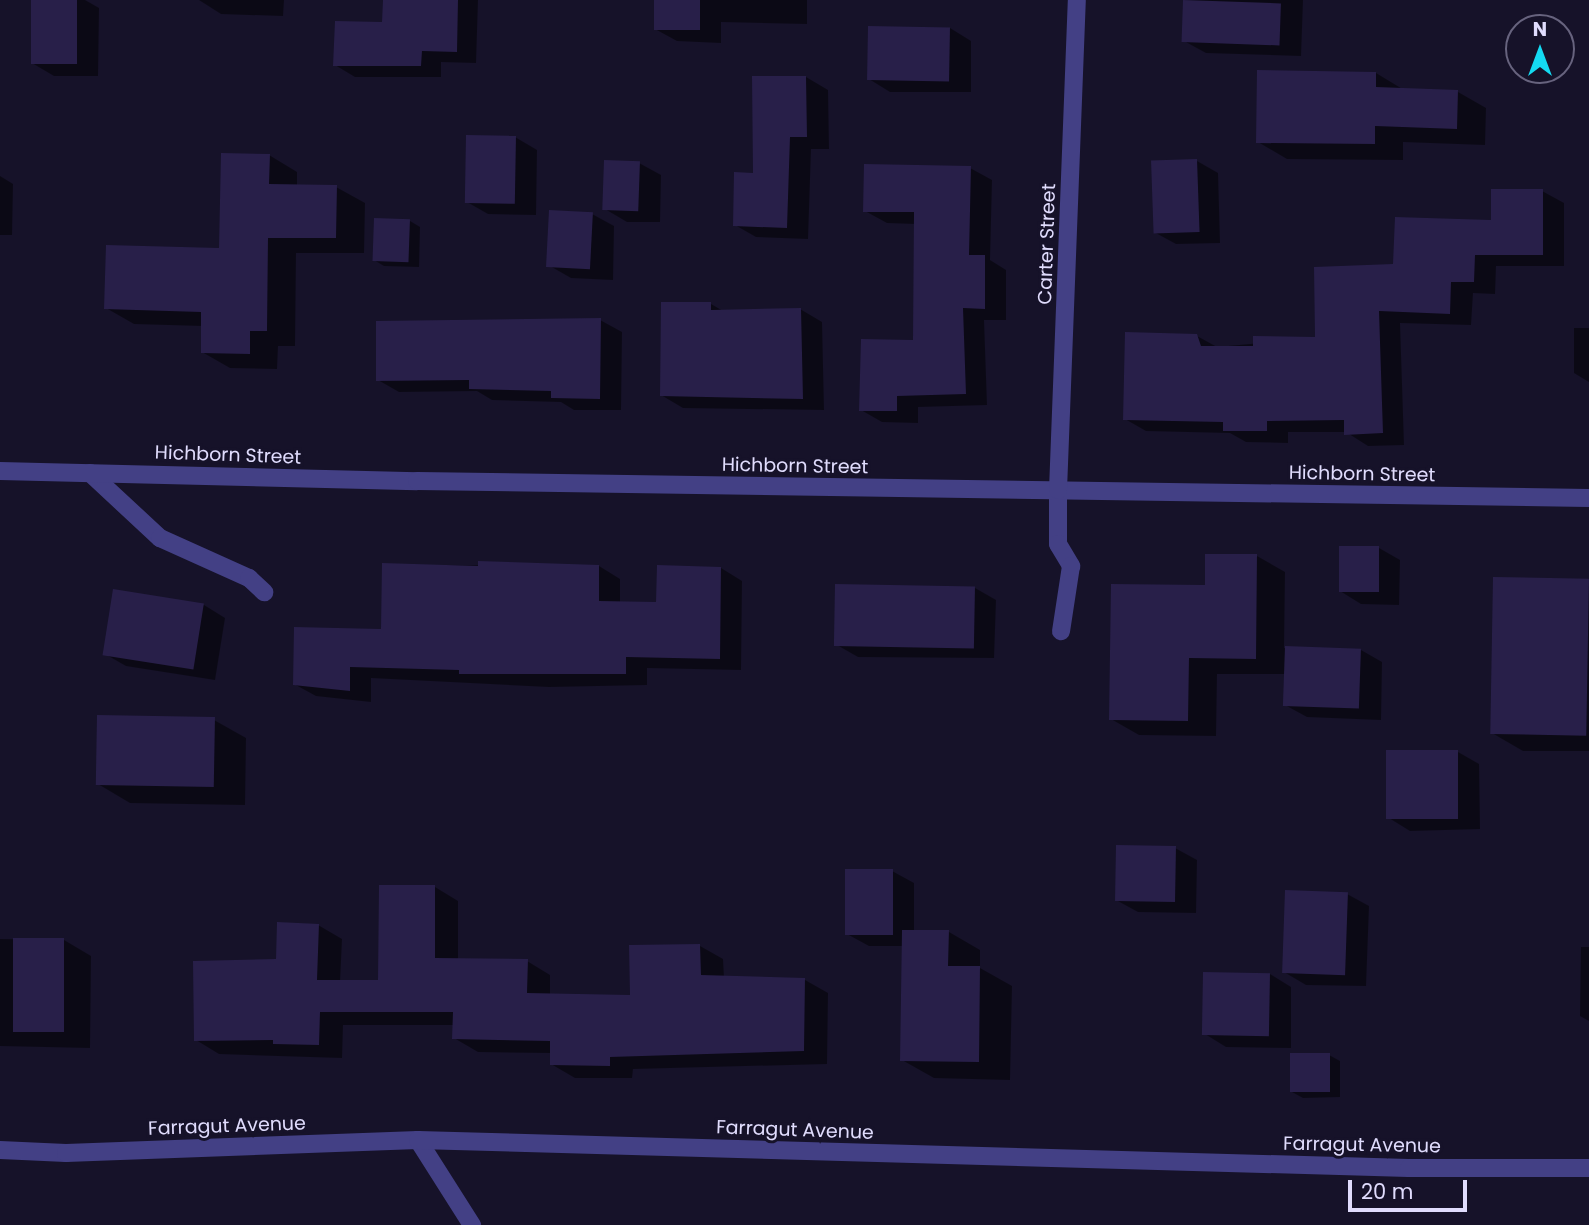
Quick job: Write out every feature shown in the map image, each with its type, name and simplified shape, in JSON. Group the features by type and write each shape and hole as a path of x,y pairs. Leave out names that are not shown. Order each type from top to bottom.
{"street":[{"name":"Carter Street","path":"1061,631 1071,566 1058,544 1058,490 1077,0"},
{"name":"Hichborn Street","path":"0,471 1589,498"},
{"path":"90,473 160,538 249,578 264,593"},
{"path":"418,1140 472,1225"},
{"name":"Farragut Avenue","path":"0,1150 66,1153 418,1140 1409,1168 1589,1168"}],"building":[{"path":"31,0 77,0 77,64 31,64"},
{"path":"383,0 458,0 457,52 422,51 421,66 333,66 335,21 382,22"},
{"path":"654,0 700,0 700,30 654,30"},
{"path":"1183,0 1281,3 1279,45 1182,42"},
{"path":"868,26 950,27 949,81 867,80"},
{"path":"1257,70 1376,72 1376,87 1458,90 1457,129 1375,126 1375,144 1256,143"},
{"path":"752,76 806,76 807,137 790,137 787,228 733,226 734,172 753,173"},
{"path":"466,135 516,136 515,204 465,203"},
{"path":"221,153 270,154 269,184 337,185 336,238 268,238 267,331 250,331 250,354 201,353 201,312 104,309 106,245 219,248"},
{"path":"1197,159 1200,232 1154,234 1151,161"},
{"path":"604,160 640,161 638,211 602,210"},
{"path":"864,164 971,166 969,255 985,255 985,309 963,308 966,394 897,396 897,411 859,411 861,339 913,340 914,212 863,212"},
{"path":"1491,189 1543,189 1543,255 1475,255 1474,282 1451,282 1450,314 1379,311 1383,433 1344,435 1344,420 1267,421 1267,431 1223,431 1223,422 1123,420 1125,332 1197,334 1201,346 1253,346 1253,336 1315,337 1314,267 1393,264 1395,217 1491,220"},
{"path":"549,210 593,212 590,269 546,267"},
{"path":"374,218 410,219 408,262 372,261"},
{"path":"661,302 711,302 711,310 801,308 803,399 660,396"},
{"path":"601,318 600,399 551,398 551,391 469,389 469,380 376,381 376,321"},
{"path":"1339,546 1379,546 1379,592 1339,592"},
{"path":"1205,554 1257,554 1256,659 1189,658 1188,721 1109,720 1111,584 1205,585"},
{"path":"478,561 599,565 599,601 656,602 657,565 721,567 720,659 626,657 626,674 459,674 459,670 350,667 350,691 293,685 294,627 381,629 382,563 478,566"},
{"path":"1493,577 1589,579 1586,736 1490,734"},
{"path":"835,584 975,586 974,648 834,646"},
{"path":"113,589 204,603 193,670 103,655"},
{"path":"1285,646 1361,649 1359,709 1283,706"},
{"path":"97,715 215,717 214,787 96,785"},
{"path":"1386,750 1458,750 1458,819 1386,819"},
{"path":"1116,845 1176,846 1175,902 1115,901"},
{"path":"845,869 893,869 893,935 845,935"},
{"path":"379,885 435,885 435,958 528,959 527,993 630,995 629,945 700,944 701,975 805,978 804,1051 610,1057 610,1066 550,1065 550,1041 452,1039 453,1012 320,1012 319,1045 273,1044 273,1040 194,1041 193,961 276,959 277,922 319,924 317,980 378,980"},
{"path":"1285,890 1348,892 1345,975 1282,973"},
{"path":"902,930 949,930 948,966 980,966 979,1062 900,1061"},
{"path":"13,938 64,938 64,1032 13,1032"},
{"path":"1203,972 1270,973 1269,1036 1202,1035"},
{"path":"1290,1053 1330,1053 1330,1092 1290,1092"}]}
